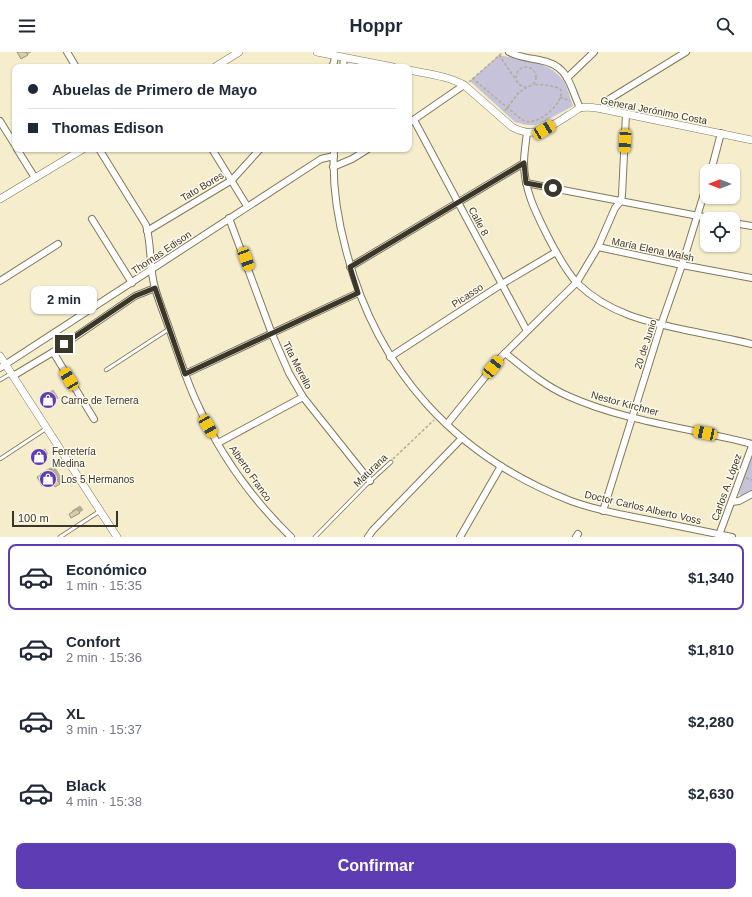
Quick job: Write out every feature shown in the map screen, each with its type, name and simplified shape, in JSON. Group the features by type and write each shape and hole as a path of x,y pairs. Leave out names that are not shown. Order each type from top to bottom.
{"street":[{"path":"66,52 74,64"},
{"path":"220,64 239,52"},
{"path":"317,52 377,64"},
{"path":"412,71 450,79 464,86 512,127 518,130 537,132 544,130 580,108 567,78 560,68 547,62 522,57 509,52"},
{"path":"567,78 594,52"},
{"path":"602,109 611,98 686,52"},
{"path":"333,64 335,56"},
{"path":"343,64 344,58"},
{"path":"412,122 464,86"},
{"name":"General Jerónimo Costa","path":"580,108 602,109 752,140"},
{"path":"447,424 505,353 577,282 598,247 615,208 621,201 626,114"},
{"path":"0,121 12,140"},
{"name":"Calle 8","path":"412,122 458,202 527,331"},
{"path":"527,132 524,163 526,183 535,211 556,252 571,276 577,282 591,294 619,312 661,325 752,344"},
{"path":"713,164 721,133"},
{"path":"19,152 35,178"},
{"path":"0,199 78,152"},
{"name":"Alberto Franco","path":"101,152 146,225 151,270 155,288 197,404 237,474 254,498 291,537"},
{"path":"214,152 247,206"},
{"name":"Tato Bores","path":"147,230 232,180 257,152"},
{"name":"Doctor Carlos Alberto Voss","path":"334,152 333,183 338,222 358,293 372,324 390,356 410,385 438,416 486,457 539,487 572,501 603,511 732,537"},
{"path":"333,167 352,159 363,152"},
{"name":"Thomas Edison","path":"3,366 321,159 334,156"},
{"path":"350,267 524,163"},
{"path":"526,183 700,217"},
{"name":"20 de Junio","path":"603,511 701,204"},
{"name":"Tita Merello","path":"230,218 272,334 289,373 303,397 370,481"},
{"path":"92,219 132,283"},
{"path":"740,224 752,226"},
{"path":"0,281 58,244"},
{"name":"María Elena Walsh","path":"598,247 752,278"},
{"name":"Picasso","path":"390,356 502,284 556,252"},
{"path":"12,375 53,352 135,296 155,288"},
{"path":"185,374 358,293"},
{"path":"53,352 94,419"},
{"name":"Nestor Kirchner","path":"505,353 544,383 568,396 632,417 720,436 752,445"},
{"path":"0,356 3,366 12,375 117,537"},
{"path":"218,443 303,397"},
{"path":"368,537 372,530 462,438"},
{"name":"Carlos A. López","path":"720,535 752,445"},
{"path":"460,537 501,466"},
{"path":"732,502 739,501 752,494"}],"lane":[{"path":"106,370 169,329"},
{"path":"0,380 12,375"},
{"path":"0,459 47,428"},
{"name":"Maturana","path":"315,537 370,481 391,462"},
{"path":"60,537 100,511"}],"path":[{"path":"464,86 503,52"},
{"path":"499,55 521,86 527,87"},
{"path":"517,81 516,78 520,68 527,67 535,73 536,79 533,85"},
{"path":"472,78 508,107 524,122 532,123 541,118 559,101 561,92 558,88 543,84 527,87 519,92 508,107 500,117"},
{"name":"Maturana","path":"391,462 438,416"}],"shaded area":[{"path":"499,55 535,62 551,70 564,82 573,106 535,125 515,122 470,81"},
{"path":"752,452 752,489 741,496 739,494"}],"building":[{"path":"17,52 26,52 28,55 21,59"},
{"name":"Carne de Ternera","path":"50,393 55,401 45,407 40,399"},
{"name":"Ferretería Medina","path":"42,452 45,457 36,463 32,457"},
{"name":"Los 5 Hermanos","path":"51,469 60,484 55,487 51,480 42,486 37,477"},
{"path":"77,509 80,513 71,518 69,514"}],"place":[{"name":"Carne de Ternera","path":"48,400"},
{"name":"Ferretería Medina","path":"39,457"},
{"name":"Los 5 Hermanos","path":"48,479"}],"route":[{"path":"64,344 135,296 155,288 185,374 358,293 350,267 524,163 526,183 553,188"}]}
